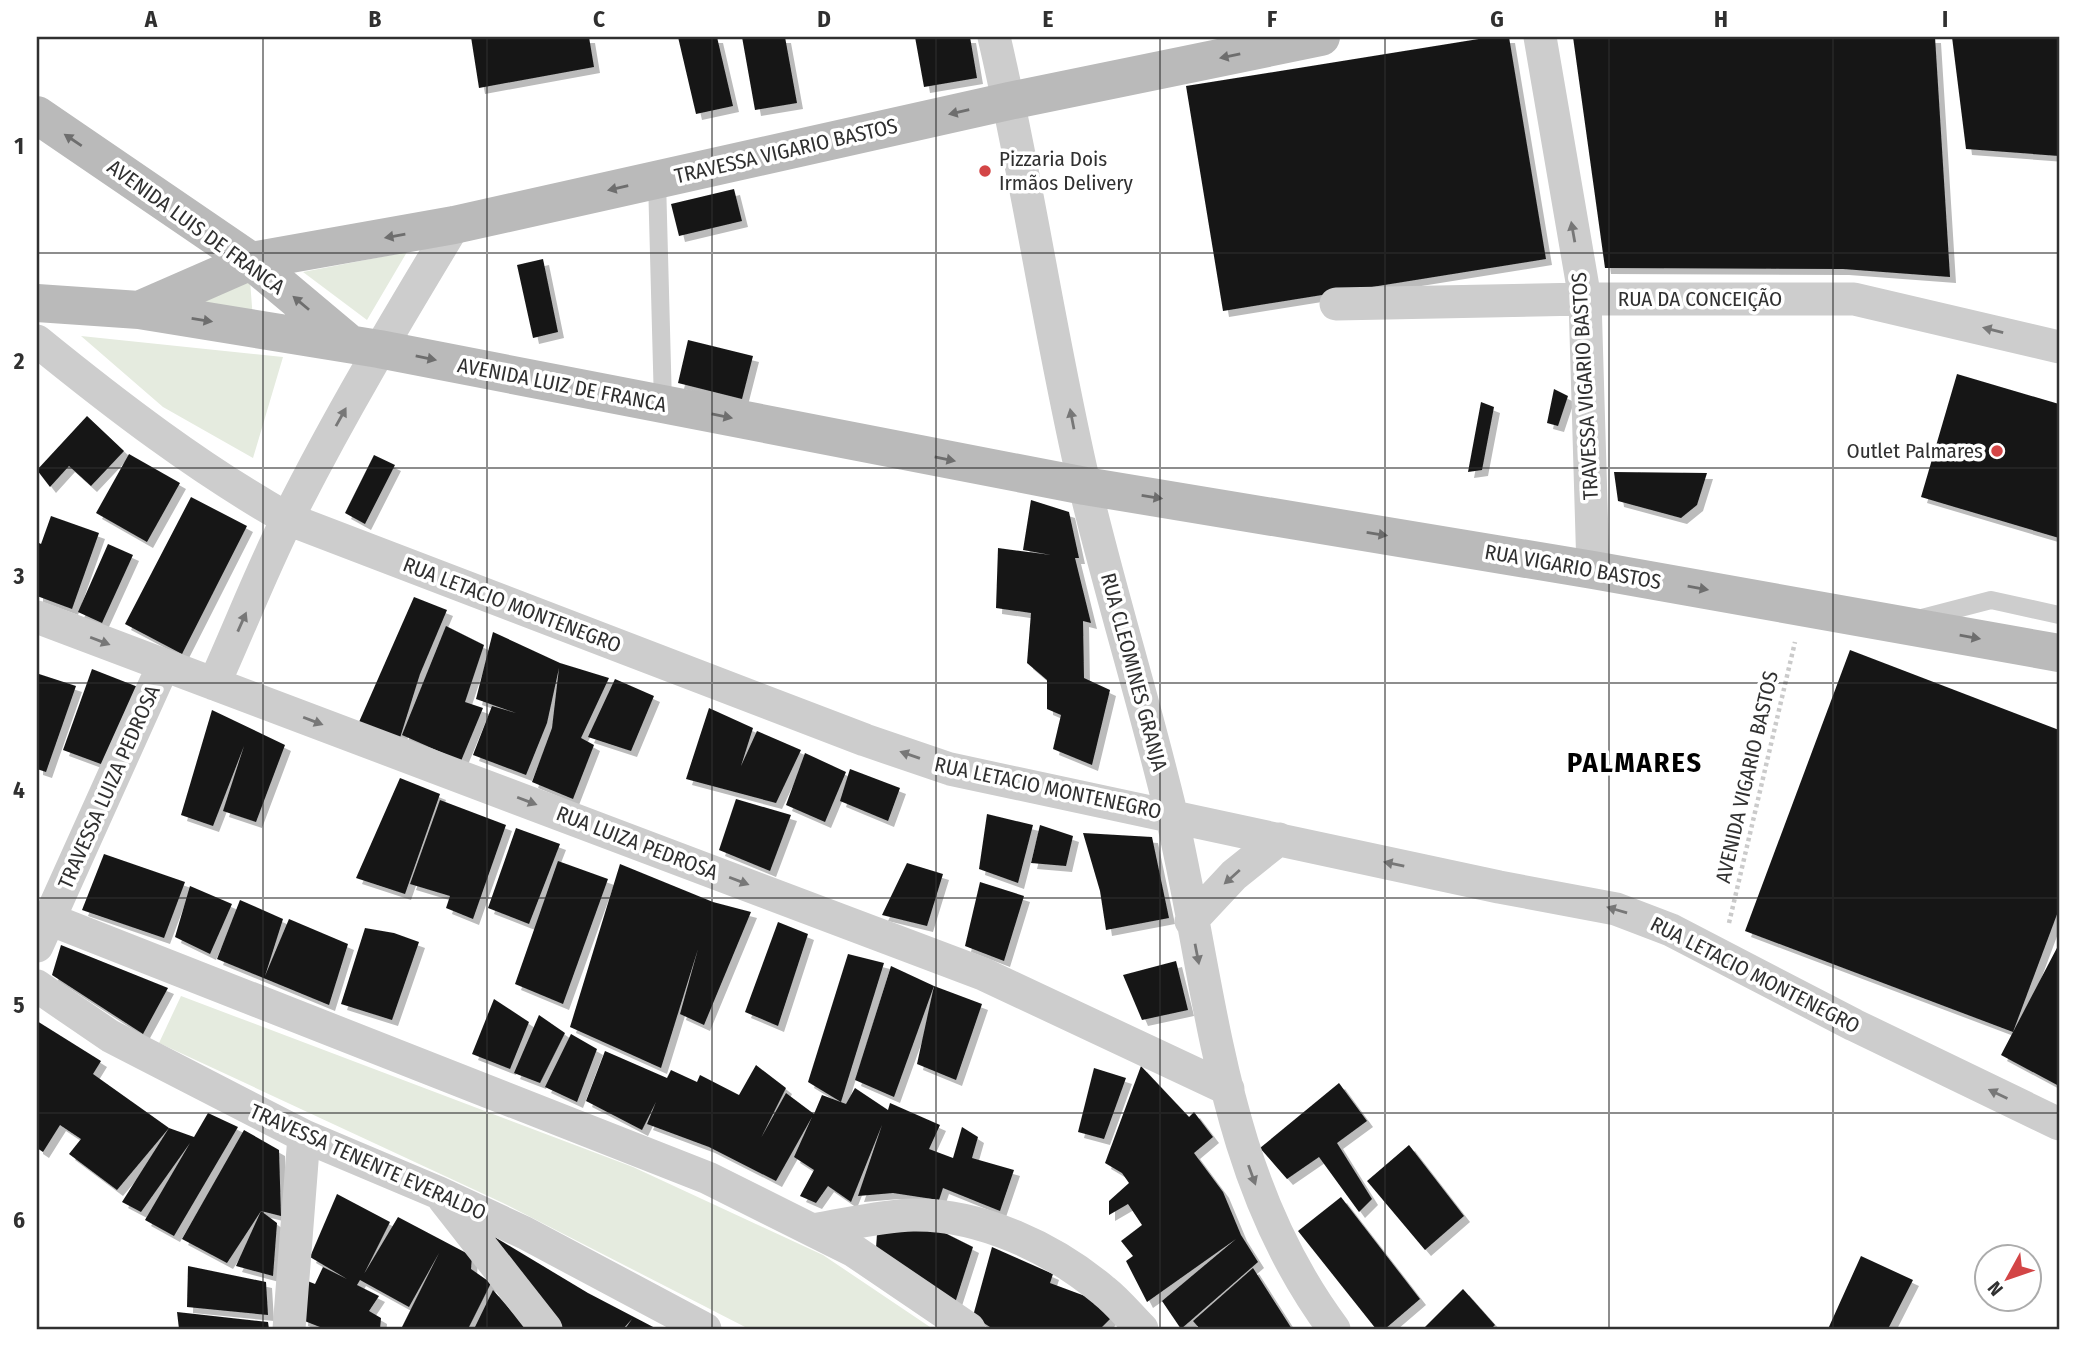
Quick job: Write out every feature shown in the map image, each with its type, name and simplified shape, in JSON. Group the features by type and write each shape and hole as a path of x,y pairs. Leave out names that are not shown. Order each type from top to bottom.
{"main road":[{"name":"TRAVESSA VIGARIO BASTOS","path":"139,310 251,261 454,225 1009,101 1321,37"},
{"name":"AVENIDA LUIS DE FRANCA","path":"37,115 251,261 365,347"},
{"name":"AVENIDA LUIZ DE FRANCA","path":"37,303 139,310 365,347 1085,486"},
{"name":"RUA VIGARIO BASTOS","path":"1085,486 1593,570 2059,653"}],"street":[{"name":"RUA CLEOMINES GRANJA","path":"994,37 1085,486 1171,815 1216,1051 1244,1154 1266,1213 1303,1287 1334,1329"},
{"name":"TRAVESSA VIGARIO BASTOS","path":"1539,37 1585,299 1593,570"},
{"path":"214,684 365,347 454,225"},
{"name":"RUA DA CONCEIÇÃO","path":"1336,304 1585,299 1854,299 2059,346"},
{"name":"RUA LETACIO MONTENEGRO","path":"37,341 228,486 288,519 938,765 1014,785 1171,815 1616,909 1671,930 1722,954 1854,1025 2059,1124"},
{"name":"RUA LUIZA PEDROSA","path":"37,617 983,974 1228,1089"},
{"name":"TRAVESSA LUIZA PEDROSA","path":"43,932 163,666"},
{"path":"1191,921 1234,874 1279,839"},
{"path":"43,932 708,1178 854,1251 969,1329"},
{"name":"TRAVESSA TENENTE EVERALDO","path":"37,986 110,1036 304,1136 439,1193 614,1278 705,1329"},
{"path":"289,1329 304,1136"},
{"path":"439,1193 546,1329"},
{"path":"812,1230 913,1215 976,1223 1018,1238 1060,1261 1105,1291 1142,1329"}],"lane":[{"path":"657,180 663,404"},
{"path":"1901,624 1991,600 2059,615"}],"path":[{"name":"AVENIDA VIGARIO BASTOS","path":"1722,954 1804,607"}],"shaded area":[{"path":"407,252 367,320 303,272"},
{"path":"250,280 253,320 145,303"},
{"path":"81,336 283,357 253,458 163,407"},
{"path":"181,996 633,1167 823,1255 933,1329 749,1329 503,1203 159,1043"}],"building":[{"path":"471,37 589,37 594,67 479,88"},
{"path":"678,37 717,37 733,106 696,114"},
{"path":"742,37 785,37 797,103 755,110"},
{"path":"915,37 970,37 977,78 924,87"},
{"path":"1491,37 1509,37 1546,259 1223,311 1186,86"},
{"path":"1573,37 1935,37 1950,277 1843,269 1605,268"},
{"path":"1952,37 2059,37 2059,156 1966,149"},
{"path":"734,189 742,221 679,236 671,204"},
{"path":"543,259 558,332 533,338 517,265"},
{"path":"688,340 753,356 742,399 678,383"},
{"name":"Outlet Palmares","path":"1957,374 2059,404 2059,538 1921,497"},
{"path":"1554,389 1568,396 1558,426 1547,423"},
{"path":"1481,402 1494,407 1482,470 1468,472"},
{"path":"87,416 124,451 91,486 69,466 50,487 37,470"},
{"path":"129,454 180,483 147,542 96,513"},
{"path":"374,455 395,465 365,524 345,513"},
{"path":"1614,472 1707,473 1697,505 1681,518 1618,501"},
{"path":"191,497 247,526 182,654 125,624"},
{"path":"1031,500 1069,512 1079,558 1075,558 1091,623 1083,621 1084,678 1110,690 1092,765 1053,749 1061,715 1047,709 1047,680 1027,663 1031,613 996,608 998,548 1051,555 1023,550"},
{"path":"51,516 99,533 72,609 37,596 37,542 41,544"},
{"path":"108,544 133,555 102,623 78,612"},
{"path":"414,597 447,610 420,674 399,741 359,722"},
{"path":"446,626 484,645 465,702 483,708 461,761 402,735"},
{"path":"493,632 560,663 609,678 581,738 594,745 573,799 532,782 552,728 559,668 547,723 526,775 473,755 492,706 516,713 476,699"},
{"path":"1850,650 2059,730 2059,909 2013,1032 1745,931"},
{"path":"92,669 138,687 109,767 63,750"},
{"path":"39,674 76,686 46,772 37,769"},
{"path":"615,679 654,696 631,751 588,737"},
{"path":"709,708 753,728 741,766 757,731 801,750 776,803 686,779"},
{"path":"212,710 285,745 256,822 223,811 244,746 213,826 181,815"},
{"path":"805,753 846,772 825,822 786,805"},
{"path":"850,769 900,788 888,821 840,801"},
{"path":"400,778 440,794 405,894 356,878"},
{"path":"736,799 791,815 770,871 719,850"},
{"path":"440,800 506,825 473,919 446,908 450,896 410,884"},
{"path":"987,814 1033,825 1018,883 979,869"},
{"path":"1040,825 1073,836 1066,866 1031,863"},
{"path":"516,828 560,844 529,924 488,908"},
{"path":"1083,833 1152,837 1169,918 1106,930 1100,891"},
{"path":"104,854 185,882 164,938 82,910"},
{"path":"558,861 608,879 563,1004 515,984"},
{"path":"907,863 943,874 927,926 882,915"},
{"path":"620,864 713,902 751,912 704,1025 680,1014 698,949 661,1068 570,1027"},
{"path":"980,882 1024,896 1004,961 965,946"},
{"path":"190,886 232,904 210,954 175,937"},
{"path":"240,900 283,919 265,976 289,919 348,944 329,1005 217,959"},
{"path":"778,922 808,934 778,1026 745,1012"},
{"path":"365,928 394,933 419,942 392,1020 341,1004"},
{"path":"2059,944 2059,1086 2001,1055"},
{"path":"61,945 168,988 143,1034 52,975"},
{"path":"848,954 884,963 841,1102 808,1082"},
{"path":"1176,961 1188,1010 1142,1020 1123,975"},
{"path":"891,966 934,986 894,1097 855,1080"},
{"path":"934,986 982,1004 956,1080 917,1064"},
{"path":"494,999 529,1022 510,1069 472,1054"},
{"path":"539,1015 565,1033 540,1083 514,1073"},
{"path":"37,1021 101,1061 93,1074 169,1128 117,1190 69,1154 81,1139 60,1125 43,1152 37,1148"},
{"path":"571,1034 597,1049 577,1102 545,1087"},
{"path":"605,1051 667,1078 671,1070 697,1082 700,1075 739,1095 756,1065 786,1088 761,1138 786,1093 814,1114 822,1095 846,1104 855,1088 888,1110 890,1103 940,1125 929,1149 953,1158 962,1127 978,1137 972,1158 1014,1170 1000,1211 943,1188 939,1200 893,1193 858,1196 882,1125 851,1202 828,1186 816,1203 800,1196 814,1170 794,1157 812,1117 776,1181 709,1147 647,1124 656,1102 642,1130 586,1101"},
{"path":"1141,1066 1189,1117 1194,1112 1213,1137 1194,1153 1223,1192 1241,1235 1258,1262 1181,1329 1162,1301 1236,1239 1147,1302 1126,1261 1133,1256 1121,1241 1142,1225 1128,1204 1109,1215 1109,1201 1129,1183 1122,1173 1105,1163"},
{"path":"1094,1068 1126,1078 1104,1139 1078,1132"},
{"path":"1339,1083 1367,1121 1337,1143 1372,1199 1359,1212 1319,1157 1287,1179 1260,1148"},
{"path":"208,1113 238,1127 174,1236 145,1220 190,1143 141,1212 122,1202 169,1128 194,1137"},
{"path":"244,1130 279,1150 281,1216 261,1211 227,1263 182,1239"},
{"path":"1409,1145 1464,1216 1425,1250 1367,1181"},
{"path":"337,1194 390,1222 364,1274 398,1217 472,1256 471,1269 491,1283 468,1329 401,1329 439,1253 409,1307 360,1280 357,1285 379,1296 369,1311 381,1318 380,1329 325,1329 302,1320 305,1280 315,1284 323,1267 347,1279 310,1257"},
{"path":"1341,1197 1420,1299 1385,1329 1376,1329 1298,1231"},
{"path":"261,1211 277,1223 273,1276 236,1266"},
{"path":"931,1226 973,1247 955,1303 876,1248 877,1234"},
{"path":"493,1236 588,1293 657,1329 625,1329 632,1319 623,1329 560,1329"},
{"path":"992,1247 1053,1274 1050,1283 1085,1296 1112,1317 1100,1329 993,1329 973,1316"},
{"path":"1861,1256 1913,1280 1888,1329 1828,1329"},
{"path":"188,1266 266,1282 268,1315 187,1307"},
{"path":"1253,1268 1292,1329 1200,1329 1193,1321"},
{"path":"1463,1289 1495,1325 1491,1329 1423,1329"},
{"path":"493,1290 527,1329 474,1329"},
{"path":"177,1312 268,1322 269,1329 179,1329"}],"place":[{"name":"Pizzaria Dois Irmãos Delivery","path":"985,171"},
{"name":"Outlet Palmares","path":"1997,451"}],"district":[{"name":"PALMARES","path":"1635,762"}]}
